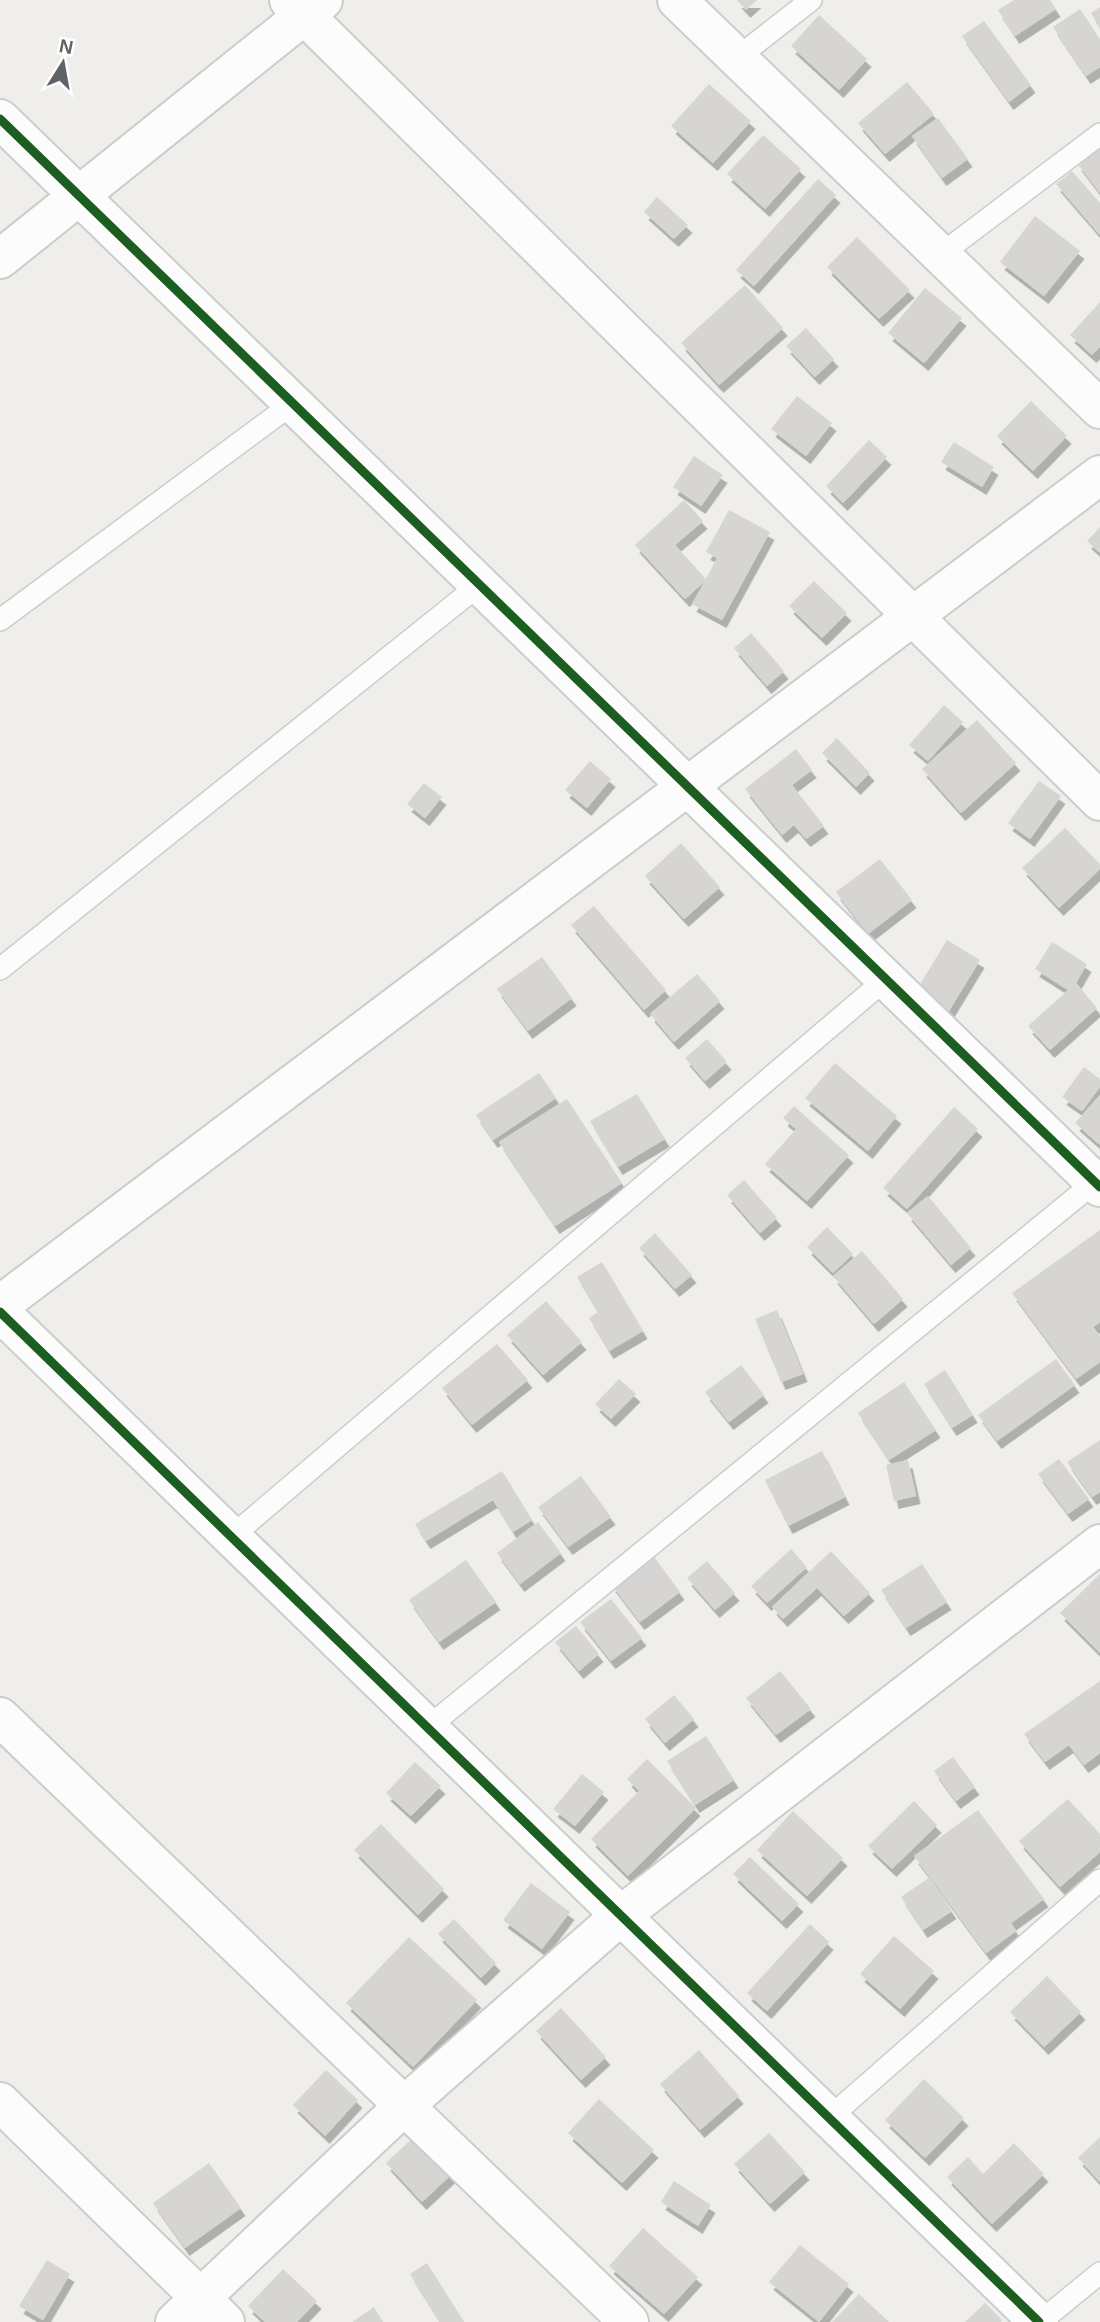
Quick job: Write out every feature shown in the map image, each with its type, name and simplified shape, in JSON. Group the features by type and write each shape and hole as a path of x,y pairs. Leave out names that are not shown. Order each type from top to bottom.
{"street":[{"path":"677,0 1100,409"},
{"path":"0,259 306,5 1100,801"},
{"path":"0,119 1097,1185"},
{"path":"0,1305 1100,475"},
{"path":"0,1312 1040,2322"},
{"path":"0,2102 200,2314 405,2105 620,1916 1100,1544"},
{"path":"0,1717 629,2322"}],"lane":[{"path":"737,58 811,0"},
{"path":"940,255 1100,134"},
{"path":"0,620 292,404"},
{"path":"0,969 479,585"},
{"path":"231,1537 886,979"},
{"path":"427,1727 1097,1185"},
{"path":"829,2118 1100,1880"},
{"path":"1040,2322 1100,2273"}],"building":[{"path":"737,0 757,0 746,10"},
{"path":"1014,0 1050,0 1056,9 1015,36 998,10"},
{"path":"1100,7 1100,28 1091,13"},
{"path":"1080,9 1100,39 1100,67 1086,76 1053,27"},
{"path":"819,15 867,59 839,90 791,46"},
{"path":"984,21 1031,85 1009,102 962,36"},
{"path":"907,82 934,114 885,154 858,123"},
{"path":"709,84 751,121 713,163 671,126"},
{"path":"938,118 968,159 942,178 912,136"},
{"path":"763,135 801,169 765,209 727,174"},
{"path":"1100,145 1100,193 1077,163"},
{"path":"1072,171 1100,203 1100,235 1056,184"},
{"path":"818,179 836,195 754,286 736,270"},
{"path":"657,197 688,225 674,239 644,212"},
{"path":"1035,216 1080,251 1044,296 1000,262"},
{"path":"857,237 910,290 879,319 827,267"},
{"path":"745,285 783,328 719,385 681,343"},
{"path":"925,288 962,318 924,363 888,333"},
{"path":"1100,302 1100,347 1092,355 1070,335"},
{"path":"806,328 834,359 815,377 786,346"},
{"path":"797,396 832,423 806,456 771,429"},
{"path":"1031,401 1067,436 1033,471 997,436"},
{"path":"869,440 887,457 843,503 826,486"},
{"path":"954,442 994,467 982,487 941,462"},
{"path":"694,456 723,475 701,506 673,487"},
{"path":"684,500 703,521 675,545 706,579 717,558 706,552 729,510 770,532 722,620 692,604 705,581 685,599 635,545"},
{"path":"1100,527 1100,553 1087,541"},
{"path":"814,581 847,613 822,638 789,606"},
{"path":"751,633 784,671 767,686 734,648"},
{"path":"944,705 963,722 928,761 909,745"},
{"path":"977,720 1016,763 961,813 922,769"},
{"path":"837,738 870,773 856,787 822,753"},
{"path":"796,749 812,770 792,785 824,826 806,839 794,825 782,835 745,789"},
{"path":"590,761 611,779 587,808 565,790"},
{"path":"1039,781 1061,796 1030,839 1008,823"},
{"path":"424,783 442,797 425,818 407,804"},
{"path":"1065,828 1100,864 1100,869 1059,908 1022,868"},
{"path":"681,843 720,887 684,919 645,876"},
{"path":"880,859 912,900 868,934 836,892"},
{"path":"594,906 666,990 644,1010 571,925"},
{"path":"947,940 980,960 949,1011 916,991"},
{"path":"1052,942 1087,964 1076,983 1097,1008 1050,1050 1028,1026 1068,990 1035,969"},
{"path":"542,957 572,998 528,1031 497,989"},
{"path":"697,974 720,1001 674,1042 650,1014"},
{"path":"707,1039 727,1062 705,1081 685,1058"},
{"path":"835,1063 897,1116 868,1151 805,1098"},
{"path":"1084,1067 1100,1079 1100,1087 1082,1111 1062,1097"},
{"path":"539,1073 556,1098 493,1140 476,1115"},
{"path":"637,1094 665,1139 618,1167 590,1121"},
{"path":"1100,1095 1100,1145 1075,1123"},
{"path":"567,1099 622,1183 555,1226 499,1142"},
{"path":"794,1106 849,1155 807,1201 765,1164 796,1129 783,1118"},
{"path":"954,1107 978,1129 907,1209 883,1188"},
{"path":"744,1180 777,1218 760,1233 727,1195"},
{"path":"928,1196 971,1248 951,1265 907,1213"},
{"path":"827,1227 853,1254 833,1273 807,1247"},
{"path":"1100,1230 1100,1322 1093,1327 1100,1336 1100,1362 1076,1379 1012,1293"},
{"path":"655,1233 692,1275 675,1289 639,1248"},
{"path":"862,1251 903,1299 874,1324 833,1276"},
{"path":"602,1262 643,1331 609,1351 589,1318 598,1312 577,1277"},
{"path":"546,1301 582,1342 543,1375 507,1335"},
{"path":"777,1310 803,1374 781,1382 755,1319"},
{"path":"497,1344 528,1380 472,1425 442,1388"},
{"path":"1056,1359 1075,1385 997,1441 978,1415"},
{"path":"741,1365 764,1395 729,1422 705,1392"},
{"path":"945,1370 973,1415 952,1428 924,1384"},
{"path":"619,1379 636,1394 611,1419 595,1404"},
{"path":"904,1382 936,1430 889,1460 858,1413"},
{"path":"1100,1440 1100,1492 1092,1497 1067,1462"},
{"path":"822,1451 845,1497 788,1526 765,1480"},
{"path":"1059,1459 1089,1499 1068,1514 1038,1474"},
{"path":"908,1460 916,1496 894,1501 886,1465"},
{"path":"502,1471 532,1520 513,1532 493,1500 426,1541 415,1524"},
{"path":"581,1476 611,1517 568,1547 538,1507"},
{"path":"538,1522 561,1553 520,1584 497,1553"},
{"path":"791,1549 807,1567 767,1603 751,1586"},
{"path":"831,1551 870,1593 844,1616 817,1588 783,1619 772,1607"},
{"path":"652,1554 680,1592 640,1622 611,1584"},
{"path":"466,1560 496,1602 439,1642 409,1600"},
{"path":"707,1561 735,1593 715,1610 687,1578"},
{"path":"922,1564 947,1602 906,1628 881,1590"},
{"path":"1100,1574 1100,1653 1060,1613"},
{"path":"611,1599 642,1638 611,1661 580,1622"},
{"path":"576,1626 599,1654 579,1671 555,1642"},
{"path":"780,1671 811,1709 776,1735 746,1698"},
{"path":"1100,1681 1100,1753 1084,1765 1069,1745 1045,1762 1024,1734"},
{"path":"674,1695 694,1719 665,1743 645,1719"},
{"path":"706,1736 734,1780 695,1805 667,1761"},
{"path":"953,1757 975,1787 956,1801 934,1771"},
{"path":"647,1759 696,1808 628,1876 591,1839 639,1791 627,1779"},
{"path":"415,1762 441,1786 411,1816 386,1793"},
{"path":"582,1774 604,1792 575,1826 553,1809"},
{"path":"1068,1799 1100,1834 1100,1852 1060,1887 1019,1841"},
{"path":"914,1801 937,1825 892,1869 868,1846"},
{"path":"978,1810 1044,1899 1011,1923 1016,1931 986,1953 914,1856"},
{"path":"793,1811 843,1858 807,1896 757,1850"},
{"path":"381,1824 444,1889 418,1915 354,1850"},
{"path":"750,1857 799,1904 782,1921 733,1874"},
{"path":"929,1878 952,1911 923,1930 901,1897"},
{"path":"531,1883 570,1912 542,1949 503,1920"},
{"path":"454,1919 496,1963 481,1978 438,1934"},
{"path":"810,1924 829,1942 767,2011 747,1993"},
{"path":"894,1936 934,1971 900,2009 860,1974"},
{"path":"409,1937 477,2000 413,2067 346,2003"},
{"path":"1047,1976 1081,2012 1044,2047 1010,2012"},
{"path":"561,2008 606,2057 581,2080 536,2031"},
{"path":"699,2050 739,2096 700,2130 660,2084"},
{"path":"326,2070 358,2100 325,2136 293,2105"},
{"path":"924,2079 964,2118 925,2158 885,2120"},
{"path":"599,2099 654,2150 622,2183 568,2133"},
{"path":"418,2133 454,2172 422,2202 386,2163"},
{"path":"769,2133 805,2172 770,2204 734,2164"},
{"path":"1100,2137 1100,2182 1078,2158"},
{"path":"1014,2143 1044,2174 992,2224 947,2177 968,2157 983,2174"},
{"path":"209,2163 241,2208 185,2248 153,2203"},
{"path":"674,2181 711,2205 698,2226 661,2202"},
{"path":"643,2228 698,2277 664,2314 609,2266"},
{"path":"800,2245 849,2284 819,2322 769,2282"},
{"path":"47,2260 70,2274 43,2320 19,2306"},
{"path":"427,2263 464,2322 440,2322 410,2274"},
{"path":"283,2269 317,2301 297,2322 265,2322 248,2306"},
{"path":"859,2294 889,2322 832,2322"},
{"path":"985,2303 1002,2320 1000,2322 965,2322"},
{"path":"374,2307 383,2322 352,2322"}],"cycle path":[{"path":"0,119 1100,1187"},
{"path":"0,1312 1039,2322"}]}
